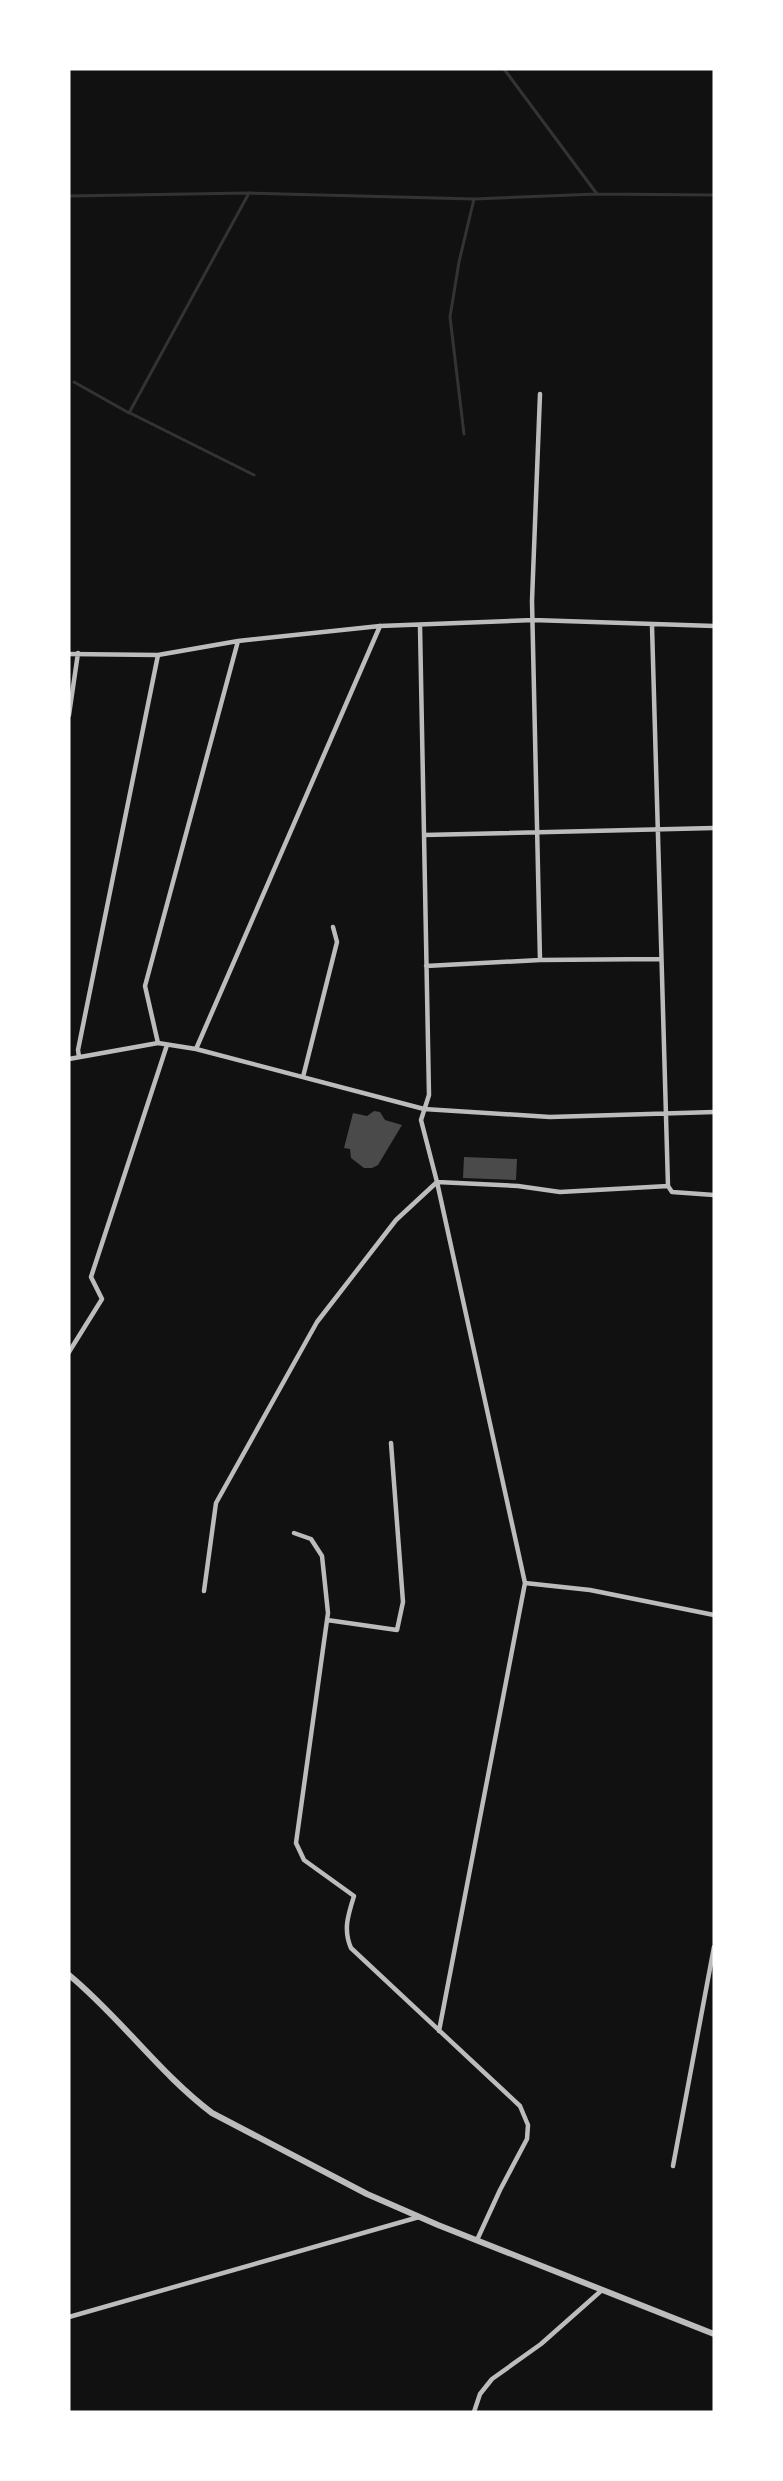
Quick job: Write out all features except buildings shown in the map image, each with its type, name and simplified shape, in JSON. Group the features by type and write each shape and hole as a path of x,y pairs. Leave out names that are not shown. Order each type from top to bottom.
{"street":[{"path":"540,394 532,620 539,832 540,960"},
{"path":"69,654 78,652 158,655 238,641 380,626 532,620 652,626 714,626"},
{"path":"196,1050 380,626"},
{"path":"420,626 429,1095 421,1120 437,1182 525,1583 440,2031"},
{"path":"652,626 668,1186 672,1192 714,1195"},
{"path":"158,1043 145,986 238,641"},
{"path":"69,715 78,652"},
{"path":"79,1057 78,1050 97,951 158,655"},
{"path":"424,835 714,828"},
{"path":"303,1077 337,942 333,927"},
{"path":"426,966 540,960 660,959"},
{"path":"69,1059 158,1043 196,1050 424,1109 542,1117 714,1112"},
{"path":"69,1352 102,1299 92,1277 167,1045"},
{"path":"204,1591 216,1503 317,1322 396,1220 437,1182 518,1186 560,1192 668,1186"},
{"path":"327,1620 397,1630 403,1602 391,1443"},
{"path":"294,1533 310,1539 322,1556 327,1620 296,1843 304,1860 354,1896 346,1926 346,1938 351,1948 520,2106 528,2125 524,2147 500,2190 477,2240"},
{"path":"525,1583 590,1590 714,1615"},
{"path":"673,2166 714,1947"},
{"path":"69,1975 109,2010 191,2096 212,2113 367,2194 419,2217 714,2334"},
{"path":"69,2318 419,2217"},
{"path":"474,2412 480,2394 492,2379 541,2344 602,2290"}],"waterway":[{"path":"504,69 597,194"},
{"path":"69,196 249,193 474,199 597,194 714,195"},
{"path":"74,382 129,413 249,193"},
{"path":"464,434 450,317 459,262 474,199"},
{"path":"130,413 254,475"}]}
